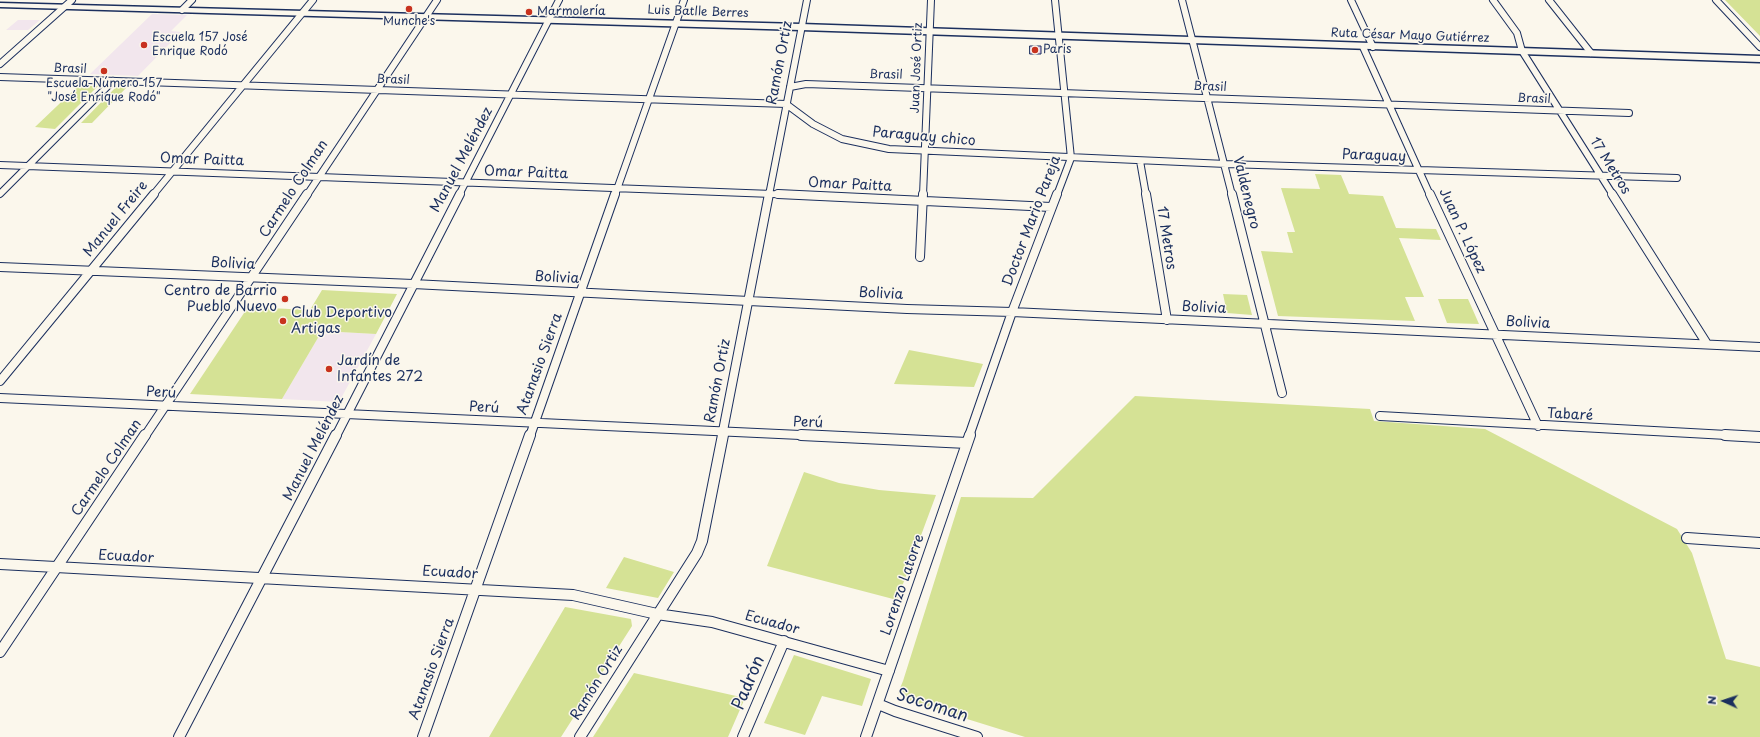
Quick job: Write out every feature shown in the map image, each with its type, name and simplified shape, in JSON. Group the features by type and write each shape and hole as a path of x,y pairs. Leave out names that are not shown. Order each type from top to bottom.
{"street":[{"path":"0,64 72,0"},
{"path":"182,10 192,0"},
{"name":"Manuel Freire","path":"0,381 313,0"},
{"name":"Carmelo Colman","path":"0,652 437,0"},
{"name":"Manuel Meléndez","path":"179,737 263,578 413,284 512,95 559,0"},
{"name":"Atanasio Sierra","path":"423,737 684,0"},
{"name":"Ramón Ortiz","path":"580,737 697,553 702,541 722,432 749,300 768,193 807,0"},
{"name":"Juan José Ortiz","path":"920,256 928,87 930,0"},
{"name":"Doctor Mario Pareja","path":"967,443 1012,312 1051,207 1072,158 1055,0"},
{"name":"Valdenegro","path":"1182,0 1226,164 1282,393"},
{"path":"1351,0 1373,47"},
{"name":"17 Metros","path":"1493,0 1517,34 1522,51 1559,111 1707,344"},
{"path":"1549,0 1591,53"},
{"path":"1716,0 1760,47"},
{"name":"Luis Batlle Berres","path":"0,5 1059,36"},
{"name":"Ruta César Mayo Gutiérrez","path":"1059,36 1760,59"},
{"name":"Juan P. López","path":"1363,47 1388,105 1497,335 1538,426"},
{"name":"Brasil","path":"0,77 786,104"},
{"path":"0,194 113,81"},
{"name":"Brasil","path":"790,87 806,84 928,87 1629,113"},
{"name":"Paraguay chico","path":"786,104 813,124 842,139 889,149 1072,158"},
{"name":"Paraguay","path":"1072,158 1419,169 1601,177 1677,178"},
{"name":"17 Metros","path":"1140,161 1167,320"},
{"name":"Omar Paitta","path":"0,165 768,193 1051,207"},
{"name":"Bolivia","path":"0,267 413,284 1760,347"},
{"name":"Perú","path":"0,398 967,443"},
{"name":"Tabaré","path":"1380,416 1538,426 1760,437"},
{"name":"Lorenzo Latorre","path":"866,737 967,443"},
{"path":"1687,538 1760,543"},
{"name":"Ecuador","path":"0,564 573,595 657,614 712,622 889,671"},
{"name":"Padrón","path":"743,737 784,641"},
{"name":"Socoman","path":"878,704 895,712 977,737"}],"shaded area":[{"name":"Escuela 157 José Enrique Rodó","path":"152,14 187,15 171,31 181,32 138,76 90,74"},
{"path":"18,20 40,20 28,30 6,30"},
{"name":"Jardín de Infantes 272","path":"322,331 376,334 339,402 282,399"}],"green space":[{"path":"1725,0 1760,0 1760,36"},
{"path":"78,86 98,86 55,129 35,127"},
{"path":"117,86 127,87 92,123 81,123"},
{"path":"1315,174 1341,175 1349,194 1383,196 1396,228 1436,229 1441,240 1399,238 1424,297 1405,297 1415,321 1278,316 1261,251 1293,253 1287,232 1295,232 1281,188 1320,189"},
{"path":"322,290 397,294 376,334 322,331 282,399 190,394 248,307 310,310"},
{"path":"1223,294 1247,295 1252,315 1227,313"},
{"path":"1438,299 1468,299 1479,324 1447,323"},
{"path":"909,350 983,364 974,387 894,384"},
{"path":"1135,396 1370,409 1374,421 1485,429 1677,529 1692,553 1726,659 1760,667 1760,737 1025,737 906,700 898,693 961,497 1033,498"},
{"path":"804,472 839,483 879,490 936,495 897,600 767,566"},
{"path":"624,557 674,572 658,598 606,588"},
{"path":"565,607 631,619 632,626 561,737 489,737"},
{"path":"794,655 871,679 862,706 822,696 805,735 764,723"},
{"path":"634,673 745,698 728,737 593,737"}],"building":[{"name":"Paris","path":"1030,46 1041,46 1041,54 1030,54"}],"place":[{"name":"Munche's","path":"409,9"},
{"name":"Marmolería","path":"529,12"},
{"name":"Escuela 157 José Enrique Rodó","path":"144,45"},
{"name":"Paris","path":"1035,50"},
{"name":"Escuela Número 157 \"José Enrique Rodó\"","path":"104,71"},
{"name":"Centro de Barrio Pueblo Nuevo","path":"285,299"},
{"name":"Club Deportivo Artigas","path":"283,321"},
{"name":"Jardín de Infantes 272","path":"329,369"}]}
